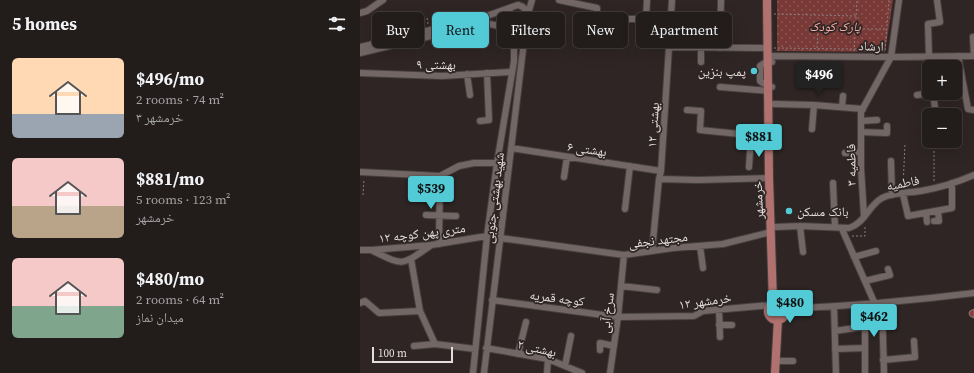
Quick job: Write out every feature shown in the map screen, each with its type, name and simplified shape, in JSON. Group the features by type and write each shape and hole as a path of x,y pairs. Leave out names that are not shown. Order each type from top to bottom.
{"main road":[{"name":"خرمشهر","path":"767,0 770,55"},
{"name":"خرمشهر","path":"771,0 769,178 773,230"},
{"name":"خرمشهر","path":"770,88 773,104 773,303"},
{"path":"773,303 783,304 785,309 785,315 778,319 772,318 768,310 773,303"},
{"path":"775,373 778,319"}],"street":[{"path":"360,13 368,12 382,0"},
{"path":"510,12 519,0"},
{"path":"528,12 532,0"},
{"path":"559,0 597,8 597,19 636,19"},
{"path":"646,12 647,0"},
{"name":"بهشتی ۱۲","path":"671,12 672,0"},
{"path":"721,0 721,12"},
{"path":"773,104 842,107 862,111 891,57 899,0"},
{"path":"929,60 928,24 940,22 937,0"},
{"path":"360,47 484,18 518,5 524,8 526,12"},
{"path":"360,53 485,23 497,26"},
{"path":"973,37 974,56"},
{"name":"شهید بهشتی جنوبی","path":"472,373 487,236 514,61 514,48"},
{"name":"شهید بهشتی جنوبی","path":"484,373 523,48"},
{"name":"بهشتی ۱۲","path":"652,251 661,170 670,48"},
{"path":"701,48 701,62"},
{"name":"ارشاد","path":"720,48 770,55 853,57 974,56"},
{"path":"770,55 764,64 760,66 760,81 770,88"},
{"path":"958,56 968,109 974,110"},
{"name":"بهشتی ۹","path":"360,73 442,76 512,72"},
{"path":"480,121 489,120 487,73"},
{"path":"467,74 470,95"},
{"path":"720,87 770,88"},
{"path":"917,96 922,95"},
{"path":"842,107 843,96"},
{"path":"812,128 814,105"},
{"path":"687,110 701,112 700,130 769,137"},
{"name":"فاطمیه ۳","path":"862,111 861,168 864,217"},
{"path":"861,121 877,120"},
{"path":"861,132 887,133 887,126"},
{"path":"749,167 751,136"},
{"name":"بهشتی ۶","path":"511,148 661,170"},
{"path":"845,153 861,152"},
{"path":"564,177 567,157"},
{"path":"891,161 892,195"},
{"path":"362,172 440,176 459,166 474,163 498,163"},
{"path":"625,209 630,166"},
{"name":"فاطمیه","path":"842,229 856,226 874,204 882,198 892,195 923,191 974,175"},
{"path":"439,244 440,176"},
{"path":"659,179 698,180 769,178"},
{"path":"496,180 507,181"},
{"path":"833,183 835,227"},
{"path":"903,194 908,216 952,208 952,183"},
{"path":"926,213 931,222 939,221 938,211"},
{"path":"426,215 456,216"},
{"path":"773,230 800,226 835,227 842,229 875,304"},
{"path":"800,226 803,252"},
{"name":"مجتهد نجفی","path":"500,238 624,255 674,248 723,244 773,230"},
{"name":"۱۲ متری پهن کوچه","path":"360,250 431,245 487,236"},
{"path":"372,250 397,262 407,262 431,245"},
{"path":"700,246 703,268"},
{"path":"854,257 876,251"},
{"name":"سرخ آبی","path":"610,373 618,317 624,255"},
{"path":"411,259 420,311 435,344"},
{"path":"865,281 890,275 888,269"},
{"path":"621,286 657,290"},
{"path":"785,309 875,304 974,293"},
{"name":"کوچه قمریه","path":"492,300 618,317"},
{"path":"360,303 365,301 379,313 420,311"},
{"name":"خرمشهر ۱۲","path":"618,317 694,316 704,311 773,303"},
{"path":"882,303 884,373"},
{"path":"834,307 836,373"},
{"path":"719,309 720,337"},
{"path":"518,354 526,322"},
{"path":"835,331 882,324"},
{"path":"720,325 732,325"},
{"path":"864,327 864,373"},
{"path":"566,366 571,336"},
{"path":"883,360 915,357 914,341"},
{"path":"600,350 600,343 614,346"},
{"path":"414,346 435,344 475,349"},
{"name":"بهشتی ۲","path":"486,348 548,359 582,373"},
{"path":"835,349 864,348"},
{"path":"547,373 548,359"},
{"path":"775,361 793,361"}],"path":[{"path":"853,57 857,0"},
{"path":"770,55 817,49 885,51 889,0"},
{"path":"772,14 856,16"},
{"path":"427,18 430,30"},
{"path":"817,49 818,30 887,29"},
{"path":"903,194 904,144"},
{"path":"934,148 934,188"},
{"path":"362,172 363,195"},
{"path":"845,236 865,236 864,217"}],"green space":[{"name":"پارک کودک","path":"777,0 893,0 885,52 777,51"}],"building":[{"path":"974,309 974,318 970,316 969,313"}],"place":[{"name":"پمپ بنزین","path":"754,71"},
{"name":"بانک مسکن","path":"789,211"}]}
